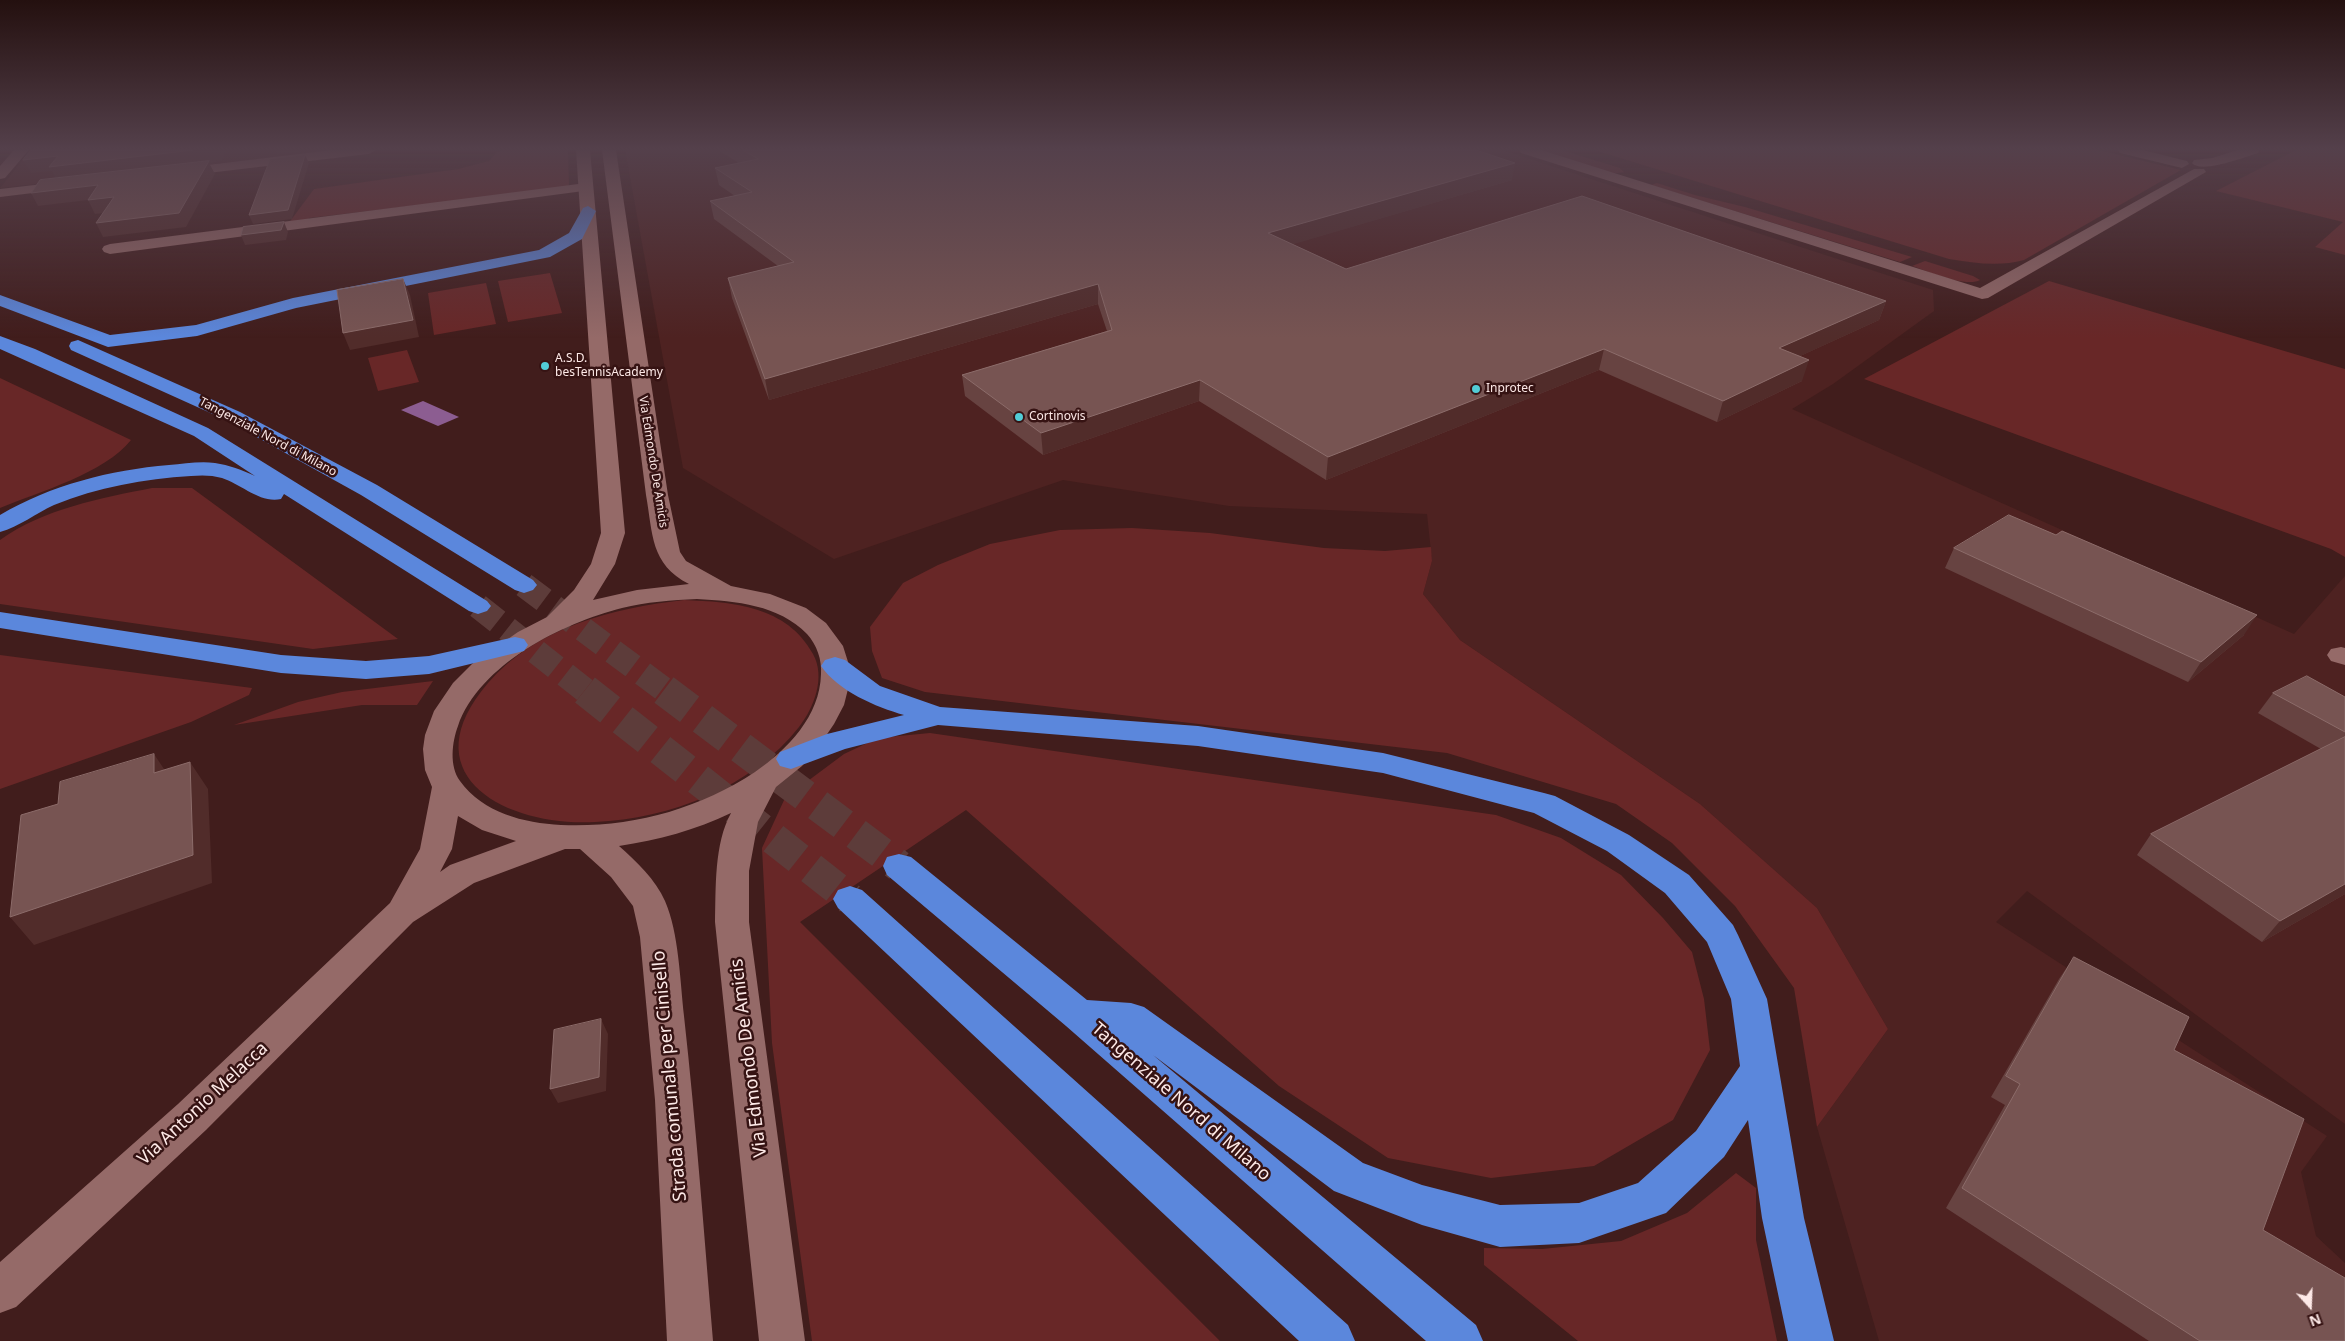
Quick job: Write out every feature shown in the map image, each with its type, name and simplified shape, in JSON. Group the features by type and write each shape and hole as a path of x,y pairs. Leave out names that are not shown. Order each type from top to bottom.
{"highway":[{"path":"0,300 108,341 197,330 293,303 544,254 576,236 587,213"},
{"name":"Tangenziale Nord di Milano","path":"0,314 118,363 233,416 369,490 524,585"},
{"name":"Tangenziale Nord di Milano","path":"0,342 201,432 478,606"},
{"path":"0,525 14,516 60,495 100,482 144,473 192,469 220,471 262,488 320,521 351,525"},
{"path":"0,620 281,664 366,670 430,665 515,645"},
{"path":"836,666 870,692 899,704 939,716 1198,736 1383,763 1544,804 1618,843 1677,884 1721,935 1749,999 1783,1218 1811,1341"},
{"path":"777,770 837,741 939,716"},
{"name":"Tangenziale Nord di Milano","path":"899,866 1079,1015 1460,1341"},
{"path":"850,899 1332,1341"},
{"path":"1079,1015 1132,1018 1349,1176 1422,1205 1500,1226 1579,1222 1652,1199 1710,1144 1761,1068"},
{"path":"1237,1253 1315,1341"}],"main road":[{"path":"110,249 390,213"},
{"path":"555,623 584,595 603,564 612,533 588,213"},
{"name":"Via Edmondo De Amicis","path":"618,213 657,495 668,552 677,566 694,577 728,592"},
{"path":"1723,213 1982,294 2121,213"},
{"path":"1985,275 2003,281"},
{"path":"728,592 752,596 795,613 810,622 823,636 832,652 836,666 836,680 829,710 819,727 777,770 727,801 684,819 636,832 575,837 526,833 488,821 464,806 447,788 440,769 437,750 442,726 453,703 473,679 515,645 555,623 600,606 632,598 665,593 728,592"},
{"name":"Via Edmondo De Amicis","path":"777,770 742,822 733,872 732,922 782,1341"},
{"name":"Via Antonio Melacca","path":"401,913 436,849 447,788"},
{"name":"Via Antonio Melacca","path":"0,1291 192,1117 401,913 462,874 575,837"},
{"name":"Strada comunale per Cinisello","path":"575,837 623,868 649,902 657,937 674,1100 690,1341"}],"shaded area":[{"path":"296,213 355,213 309,218 308,222 288,224"},
{"path":"636,213 1695,213 1933,290 1934,311 1833,384 1792,409 2294,634 2345,576 2345,1124 2027,891 1996,922 2327,1136 2301,1172 2316,1236 2345,1263 2345,1341 1879,1341 1817,1127 1888,1029 1817,908 1700,804 1460,640 1423,594 1432,561 1427,514 1229,506 1063,480 834,559 683,468"},
{"path":"1740,213 1764,213 1912,257 1900,262"},
{"path":"1798,213 2107,213 2024,260 1987,264 1949,259"},
{"path":"2304,213 2345,213 2345,255 2315,247 2343,222"},
{"path":"1925,261 1980,280 1966,282 1956,280 1912,266"},
{"path":"550,273 562,313 508,322 498,281"},
{"path":"2049,281 2345,369 2345,557 2331,549 1864,379"},
{"path":"486,283 496,324 434,335 428,293"},
{"path":"407,350 419,382 378,391 368,358"},
{"path":"0,378 131,440 120,452 88,472 0,508"},
{"path":"423,401 459,417 438,426 401,410"},
{"path":"152,488 192,488 398,639 313,649 0,604 0,540 35,520 73,506"},
{"path":"1132,528 1210,533 1324,548 1385,551 1431,547 1432,561 1423,594 1460,640 1700,804 1817,908 1888,1029 1817,1127 1794,988 1735,906 1672,843 1616,804 1447,753 925,692 882,678 872,651 870,627 903,583 938,565 990,544 1060,530"},
{"path":"684,600 739,605 774,616 802,638 813,654 817,663 818,682 813,702 799,727 780,748 758,767 734,783 708,796 652,814 623,820 595,822 562,821 530,815 501,805 478,789 463,769 459,745 466,716 488,683 507,664 553,634 578,624 631,608"},
{"path":"0,655 252,688 249,695 191,722 0,789"},
{"path":"433,681 417,705 362,705 234,725 298,702 342,692"},
{"path":"930,733 1496,815 1561,838 1621,875 1663,918 1692,952 1704,999 1710,1050 1673,1120 1594,1166 1491,1178 1388,1158 1279,1086 966,810 800,922 1220,1341 812,1341 772,1043 762,848 785,798 844,754 878,738"},
{"path":"1736,1173 1756,1188 1756,1240 1777,1341 1578,1341 1484,1265 1484,1248 1542,1249 1621,1241 1687,1213"}],"building":[{"path":"103,213 179,213 179,213 96,223"},
{"path":"250,213 268,213 249,215"},
{"path":"726,213 1340,213 1268,233 1346,269 1528,213 1630,213 1886,301 1779,348 1809,360 1723,401 1604,349 1328,457 1200,380 1041,433 962,375 1112,330 1098,284 765,379 728,278 794,262"},
{"path":"284,222 281,230 241,235 243,227"},
{"path":"403,279 413,320 343,333 337,290"},
{"path":"2009,515 2056,535 2062,531 2257,615 2201,662 1954,548"},
{"path":"2307,676 2345,697 2345,732 2273,693"},
{"path":"2345,737 2345,884 2280,921 2151,834"},
{"path":"154,754 154,773 190,762 193,855 10,917 21,815 58,804 60,782"},
{"path":"2074,957 2189,1017 2174,1050 2304,1119 2263,1230 2345,1278 2345,1341 2200,1341 1962,1188 2020,1084 2006,1076"},
{"path":"601,1019 599,1077 550,1089 554,1030"}],"tunnel":[{"path":"524,585 666,691"},
{"path":"478,606 586,691"},
{"path":"585,690 850,899"},
{"path":"664,690 899,866"}],"place":[{"name":"A.S.D. besTennisAcademy","path":"545,366"},
{"name":"Inprotec","path":"1476,389"},
{"name":"Cortinovis","path":"1019,417"}]}
